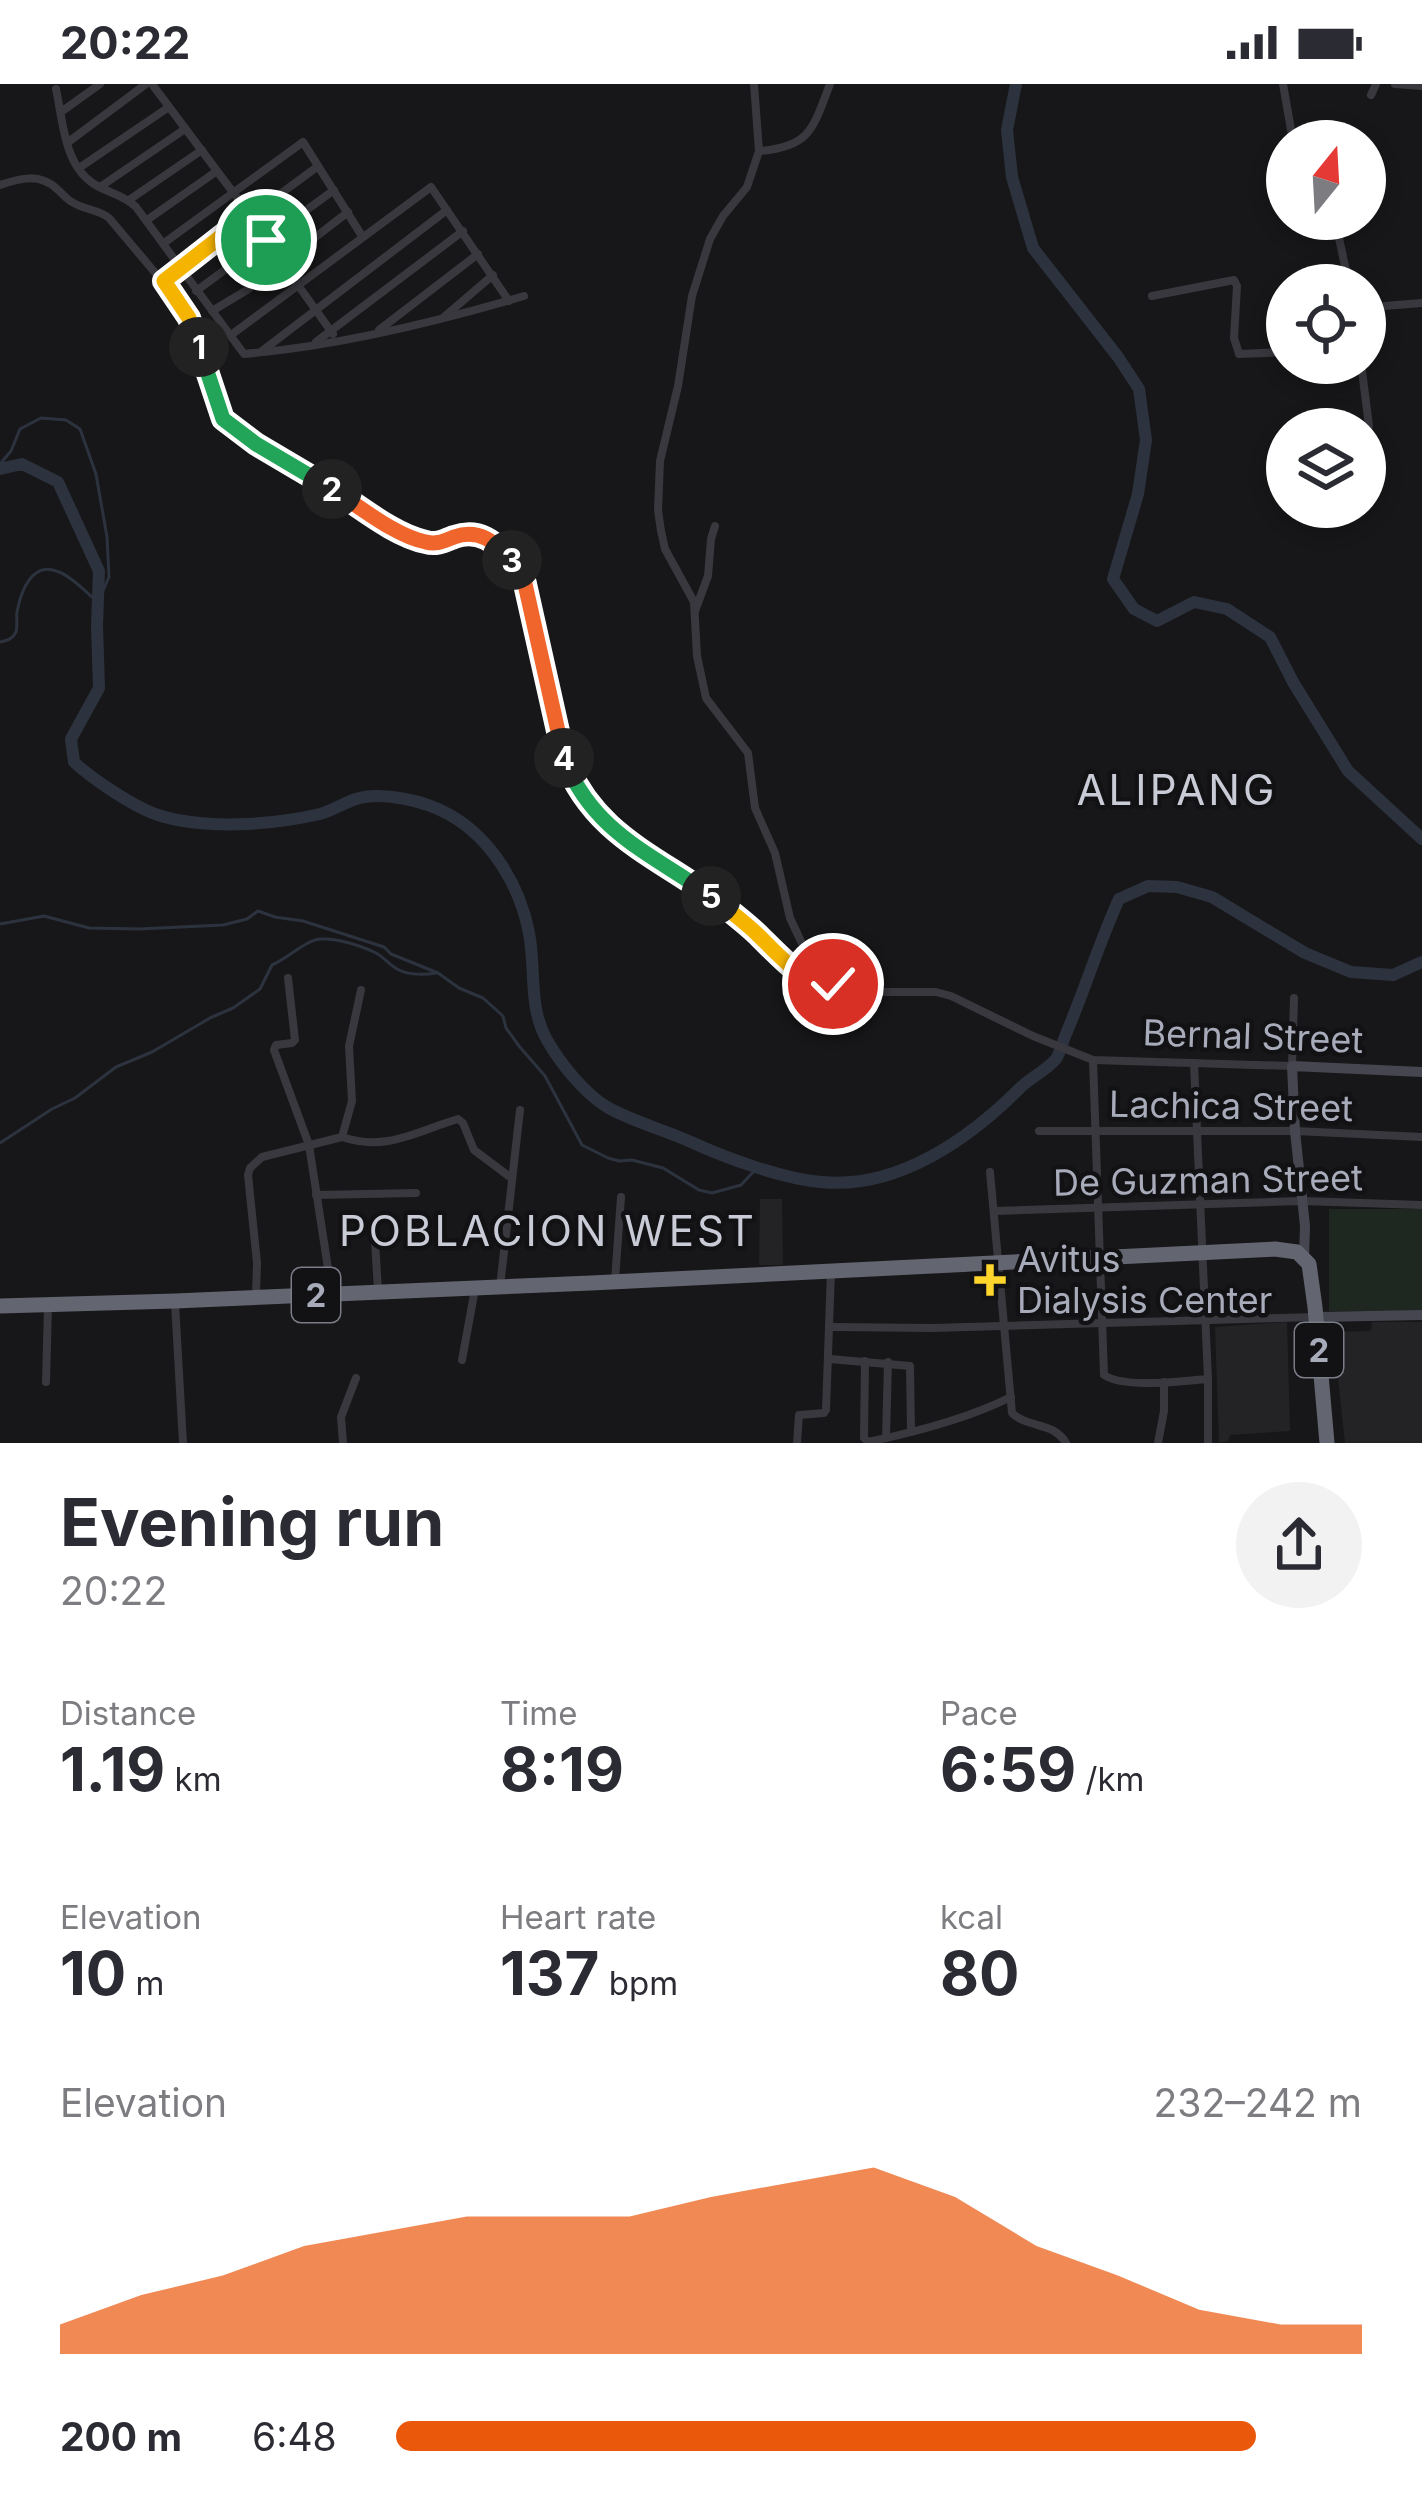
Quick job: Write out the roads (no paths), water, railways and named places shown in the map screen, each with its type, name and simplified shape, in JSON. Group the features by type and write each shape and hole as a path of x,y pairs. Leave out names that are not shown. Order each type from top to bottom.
{"highway":[{"name":"2","path":"0,1306 1275,1249 1297,1252 1309,1264 1327,1443"}],"main road":[{"name":"Bernal Street","path":"1292,1066 1422,1072"},
{"path":"1292,1066 1304,1258"},
{"path":"1316,1317 1422,1315"}],"street":[{"path":"61,112 100,84"},
{"path":"68,143 149,84 241,203"},
{"path":"754,84 759,151 747,188 710,239 692,296 660,460 658,510 665,549 688,588 695,611 702,686 712,708 748,753 755,808 775,853 796,933 825,978 851,992"},
{"path":"759,151 799,142 815,120 830,84"},
{"path":"1283,84 1289,120"},
{"path":"1372,94 1376,84"},
{"path":"1395,84 1422,86"},
{"path":"56,89 71,158 91,183 129,200 147,220 244,354 440,321 524,296"},
{"path":"79,168 170,107"},
{"path":"100,188 185,128"},
{"path":"164,243 303,142 362,236"},
{"path":"129,200 202,150"},
{"path":"261,208 317,167"},
{"path":"147,220 217,171"},
{"path":"0,185 40,179 73,203 102,212 164,281 189,318 226,423 415,539 436,543 476,534 497,544 516,564 525,584 564,758 576,785 602,819 643,854 710,895 806,978 832,992 851,992"},
{"path":"231,335 431,187 509,301"},
{"path":"196,291 334,190"},
{"path":"252,201 261,208 263,218 257,228 246,230 237,224 235,213 241,203 252,201"},
{"path":"259,353 446,210"},
{"path":"212,311 247,290 348,212"},
{"path":"164,281 237,224"},
{"path":"257,228 339,340"},
{"path":"312,345 463,232"},
{"path":"375,333 478,254"},
{"path":"440,321 493,275"},
{"path":"1152,296 1234,280 1238,286 1237,351 1266,354"},
{"path":"1386,306 1422,303"},
{"path":"695,611 708,576 715,526"},
{"path":"287,978 295,1040 274,1048 309,1145 332,1294"},
{"path":"342,1137 352,1101 349,1046 361,990"},
{"name":"Bernal Street","path":"851,992 951,996 1093,1060 1292,1066"},
{"path":"1292,1066 1294,998"},
{"path":"1093,1060 1102,1369 1114,1381 1208,1379"},
{"path":"1194,1063 1208,1443"},
{"path":"500,1287 520,1111"},
{"path":"256,1298 248,1175 262,1157 342,1137 370,1144 411,1137 458,1119 475,1150 510,1178"},
{"name":"Lachica Street","path":"1040,1131 1422,1137"},
{"path":"990,1172 1015,1417 1055,1429 1066,1443"},
{"path":"316,1195 416,1193"},
{"path":"615,1281 621,1197"},
{"name":"De Guzman Street","path":"995,1211 1302,1201 1422,1205"},
{"path":"375,1241 378,1292"},
{"path":"797,1443 799,1415 825,1412 832,1270"},
{"path":"462,1360 476,1288"},
{"path":"175,1301 183,1443"},
{"path":"46,1382 48,1305"},
{"path":"831,1327 1316,1317"},
{"path":"830,1360 910,1367 911,1432"},
{"path":"865,1361 864,1438 871,1442 989,1408 1011,1397"},
{"path":"886,1438 888,1362"},
{"path":"343,1443 340,1417 356,1378"},
{"path":"1157,1443 1164,1382"}],"waterway":[{"path":"1016,84 1007,130 1012,177 1033,248 1139,389 1146,440 1138,494 1113,579 1134,609 1157,621 1194,602 1227,609 1270,637 1348,771 1422,839"},
{"path":"0,464 20,429 41,418 66,420 80,429 96,474 109,577 98,602 59,572 50,569 35,574 21,595 16,632 0,642"},
{"path":"0,469 22,464 58,482 99,571 99,688 71,739 74,762 137,806 196,823 281,821 376,796 416,801 450,815 491,850 519,898 529,933 541,1027 573,1077 616,1112 737,1161 806,1180 849,1182 904,1169 955,1142 1056,1059 1119,899 1148,886 1177,887 1212,897 1305,953 1351,972 1393,975 1422,962"},
{"path":"0,924 44,916 89,928 223,925 258,911 303,921 384,947 483,998 503,1016 506,1028 545,1076 582,1145 608,1158 663,1168 712,1193 741,1185 758,1167"},
{"path":"0,1143 116,1067 233,1008 260,989 272,965 315,940 364,948 403,972 436,973"}],"place":[{"name":"Avitus Dialysis Center","path":"990,1280"}],"district":[{"name":"ALIPANG","path":"1177,790"},
{"name":"POBLACION WEST","path":"548,1231"}]}
